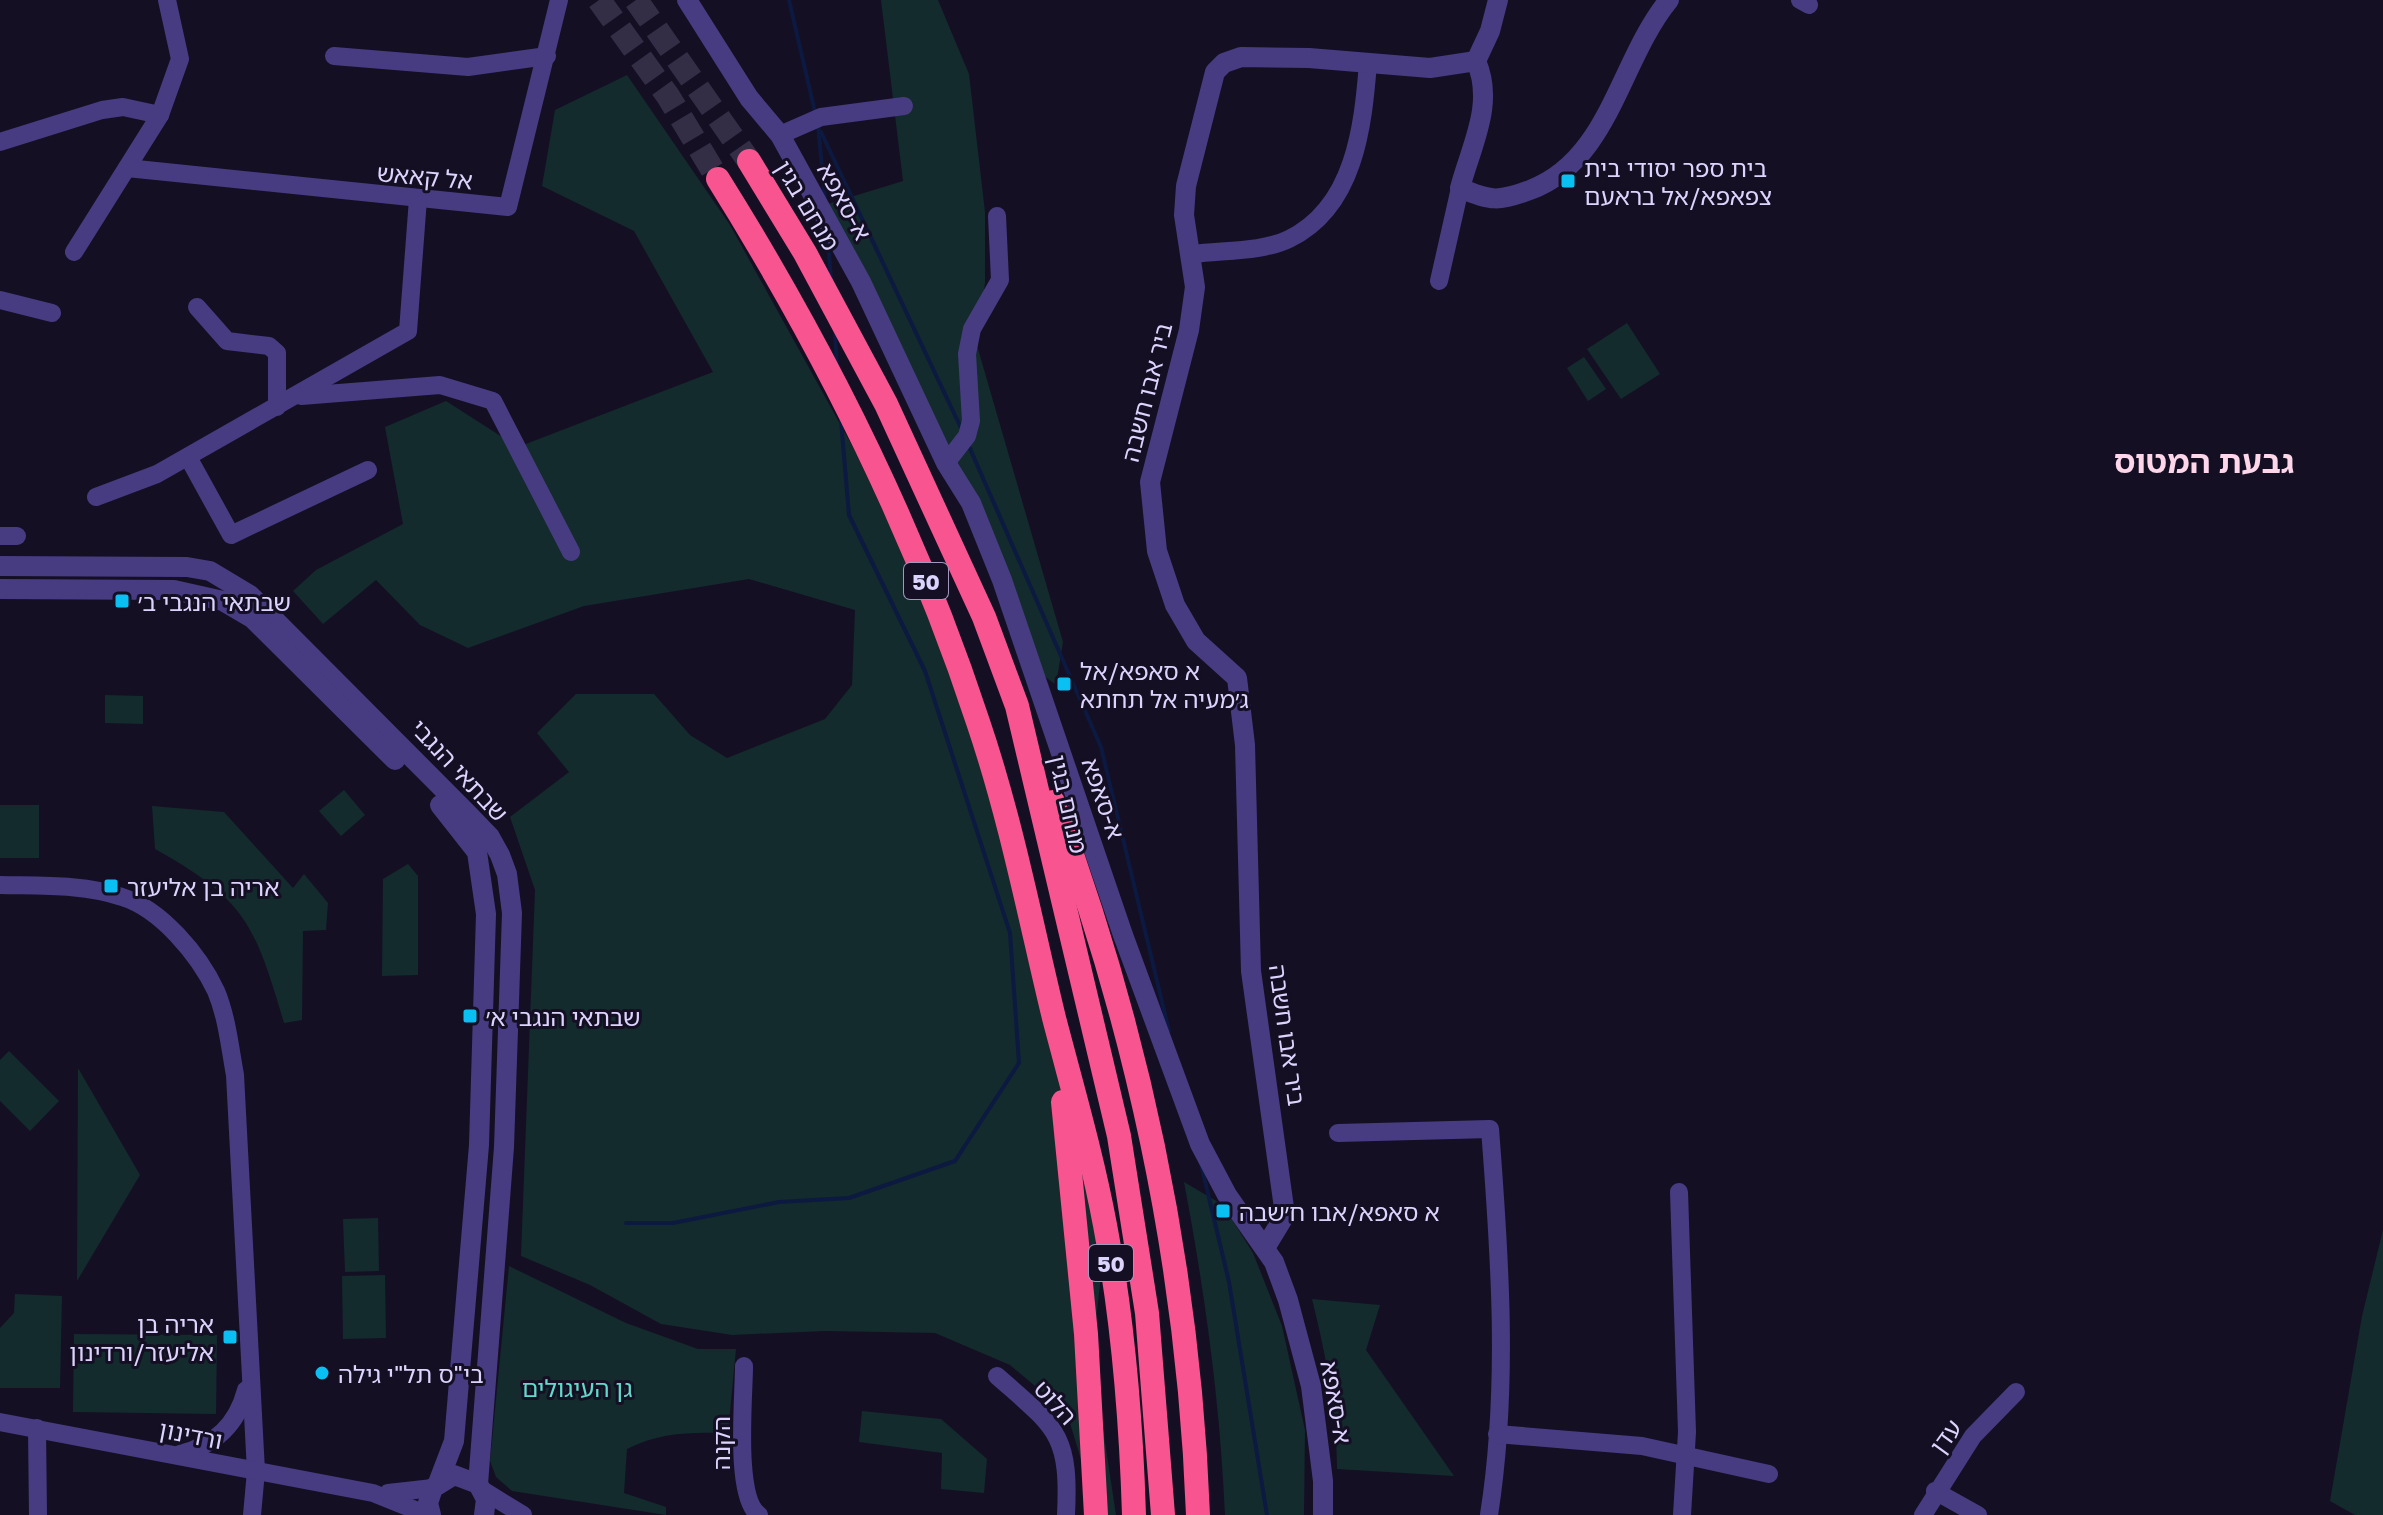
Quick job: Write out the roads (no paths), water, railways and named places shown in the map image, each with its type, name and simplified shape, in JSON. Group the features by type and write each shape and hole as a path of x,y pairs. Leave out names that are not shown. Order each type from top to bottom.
{"highway":[{"name":"מנחם בגין","path":"749,161 805,253 886,404 984,617 1017,706 1119,1136 1147,1313 1163,1515"},
{"name":"50","path":"718,179 772,266 827,365 867,446 945,625 1003,805 1106,1227 1124,1364 1134,1515"},
{"path":"1017,706 1081,877 1119,1003 1155,1156 1183,1314 1195,1432 1198,1515"},
{"path":"1054,1016 1085,1319 1096,1515"}],"street":[{"path":"74,252 160,115 180,59 167,0"},
{"name":"אל קאאש","path":"127,168 508,207 559,0"},
{"name":"א-סאפא","path":"687,0 749,98 780,135 861,282 946,463 971,503 1002,580 1123,935 1200,1144 1227,1195 1265,1248 1288,1300 1311,1386 1322,1469 1323,1515"},
{"path":"1439,281 1460,188 1484,107 1484,87 1476,61 1490,31 1498,0"},
{"path":"1460,188 1495,201 1537,188 1568,169 1593,138 1645,33 1669,0"},
{"path":"334,56 468,67 547,56"},
{"name":"ביר אבו חשבה","path":"1265,1248 1285,1215 1251,971 1245,745 1237,678 1196,641 1175,605 1157,551 1150,482 1189,330 1195,287 1193,254 1184,215 1186,186 1215,72 1224,63 1241,57 1430,68 1476,61"},
{"path":"1193,254 1287,240 1307,228 1341,187 1356,153 1368,63"},
{"path":"780,135 821,117 904,106"},
{"path":"0,142 102,110 123,107 160,115"},
{"path":"96,497 157,474 408,331 418,199"},
{"path":"946,463 967,436 971,421 967,354 972,329 1000,280 997,216"},
{"path":"0,300 52,313"},
{"path":"197,307 227,341 269,346 277,353 277,407"},
{"path":"295,397 440,385 493,401 571,552"},
{"path":"188,457 231,535 368,470"},
{"name":"שבתאי הנגבי","path":"0,566 187,567 210,571 230,580 275,617 490,837 500,855 511,890 512,982 481,1487 484,1515"},
{"name":"שבתאי הנגבי","path":"0,589 174,590 206,595 231,605 252,618 382,745 459,825 477,852 486,914 479,1145 454,1441 428,1503 429,1515"},
{"path":"0,885 78,888 137,902 166,925 215,990 235,1075 256,1471 252,1515"},
{"path":"1338,1133 1490,1129 1500,1291 1497,1434 1489,1515"},
{"path":"1679,1192 1686,1458 1682,1515"},
{"name":"הקנה","path":"744,1366 745,1486 754,1511 759,1515"},
{"path":"175,1455 211,1443 227,1429 243,1403 250,1375"},
{"name":"הלוט","path":"997,1376 1043,1416 1064,1448 1066,1515"},
{"name":"עדן","path":"1923,1515 1935,1491 1973,1436 2016,1392"},
{"name":"ורדינון","path":"0,1422 373,1493 429,1515"},
{"path":"37,1428 38,1515"},
{"path":"1497,1434 1642,1446 1769,1474"},
{"path":"435,1485 463,1475 523,1515"},
{"name":"ורדינון","path":"373,1493 435,1485"},
{"path":"1935,1491 1978,1515"}],"waterway":[{"path":"789,0 815,112"},
{"path":"818,125 825,199"},
{"path":"821,132 961,428"},
{"path":"828,240 831,279"},
{"path":"835,332 837,367"},
{"path":"626,1223 673,1223 779,1202 849,1198 955,1161 1019,1063 1010,933 925,671 849,515 841,420"},
{"path":"968,444 1101,747 1169,1031"},
{"path":"1201,1164 1229,1282 1267,1515"}],"tunnel":[{"path":"599,0 668,96 718,179"},
{"path":"636,0 749,161"}],"place":[{"name":"בית ספר יסודי בית צפאפא/אל בראעם","path":"1568,181"},
{"name":"שבתאי הנגבי ב׳","path":"122,601"},
{"name":"א סאפא/אל ג׳מעיה אל תחתא","path":"1064,684"},
{"name":"אריה בן אליעזר","path":"111,886"},
{"name":"שבתאי הנגבי א׳","path":"470,1016"},
{"name":"א סאפא/אבו ח׳שבה","path":"1223,1211"},
{"name":"אריה בן אליעזר/ורדינון","path":"230,1337"},
{"name":"בי\"ס תל\"י גילה","path":"322,1373"}],"district":[{"name":"גבעת המטוס","path":"2204,461"}],"park label":[{"name":"גן העיגולים","path":"577,1387"}]}
